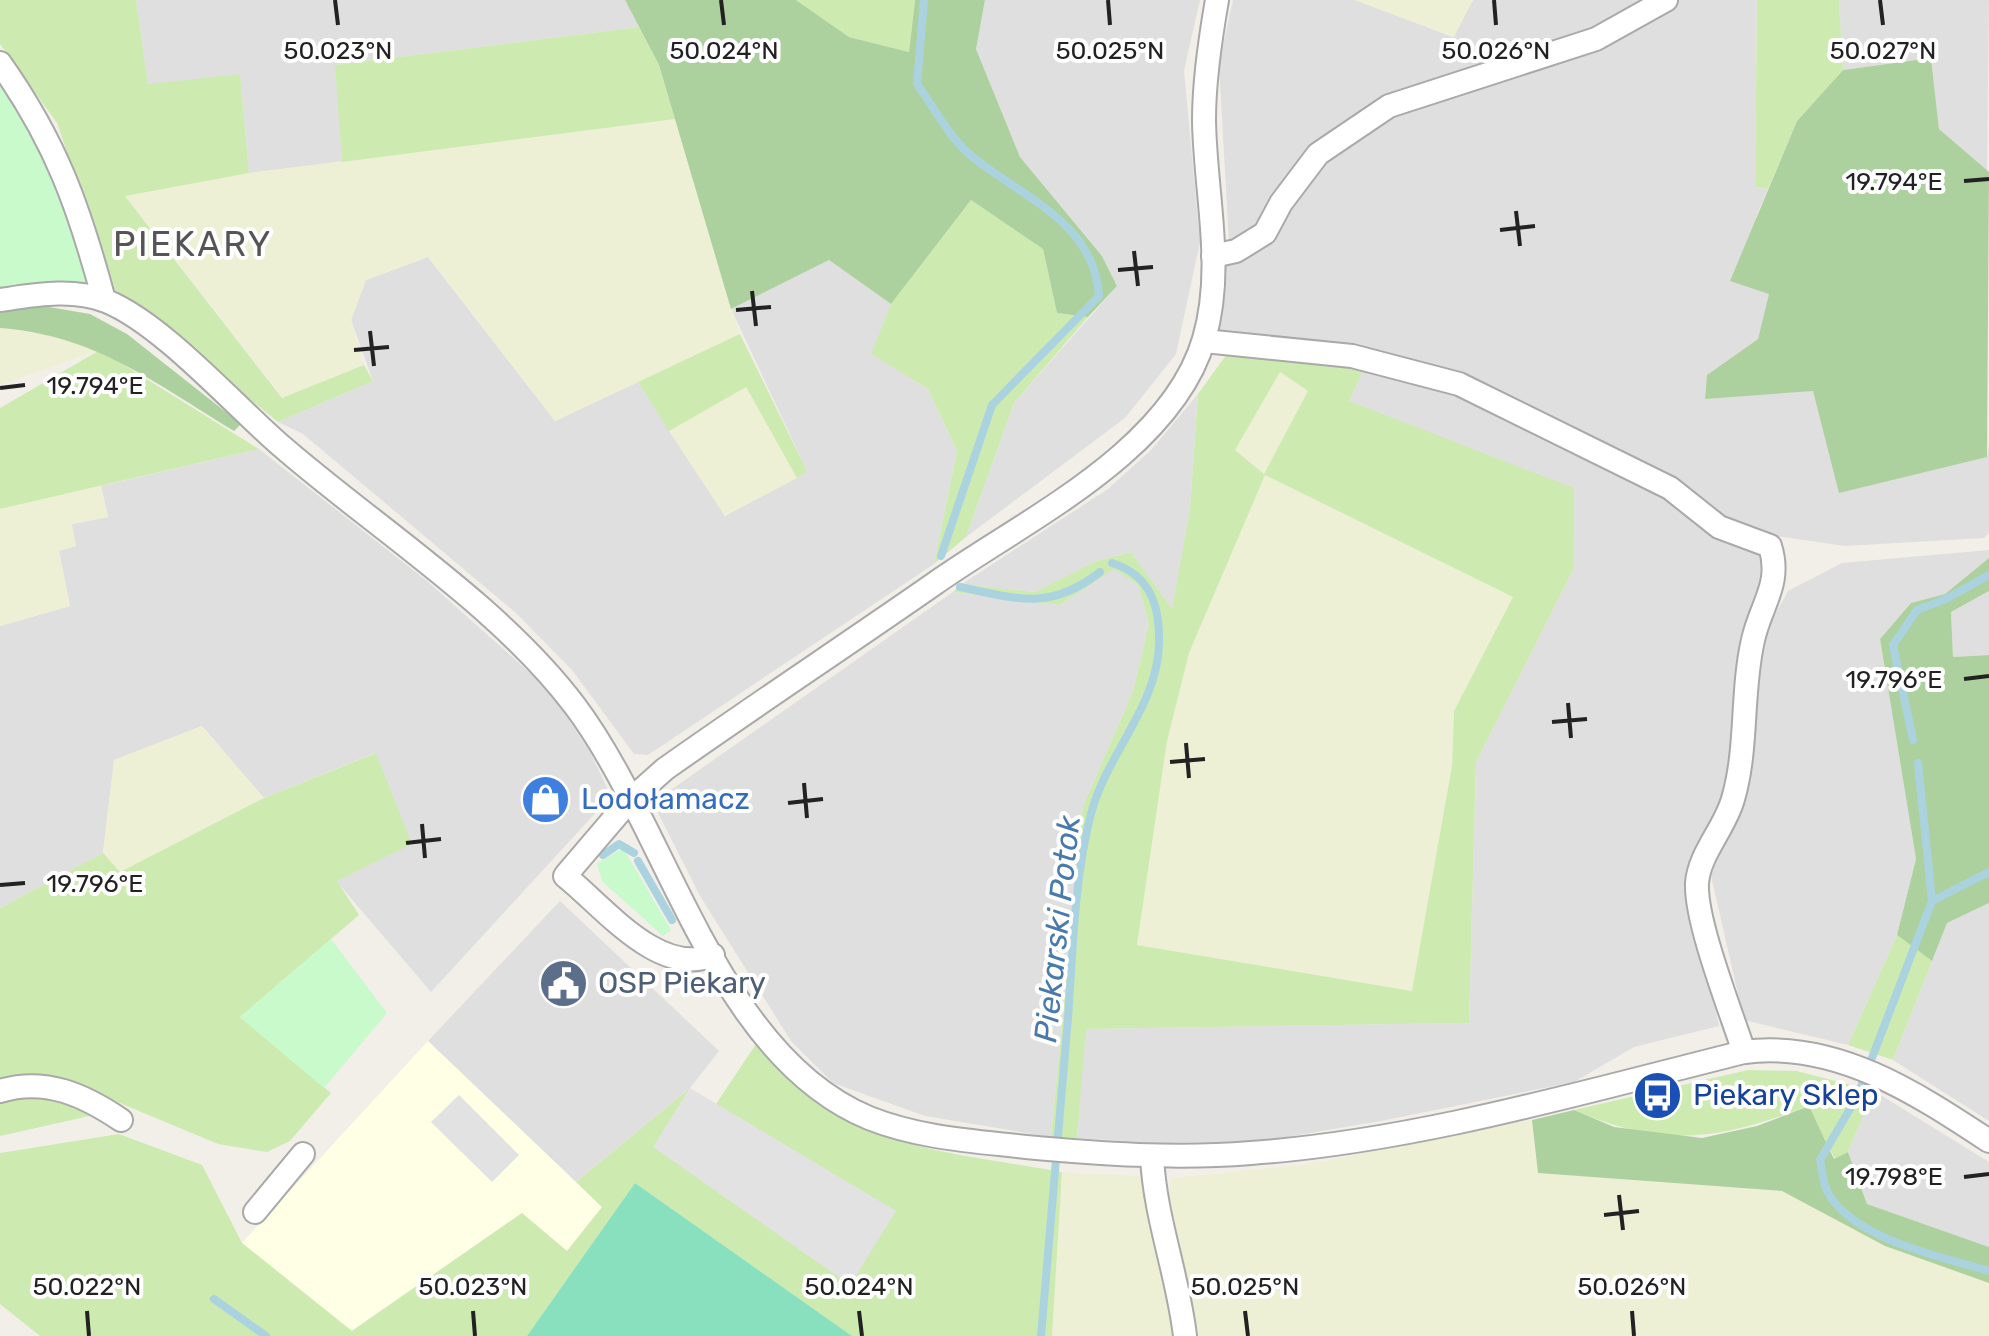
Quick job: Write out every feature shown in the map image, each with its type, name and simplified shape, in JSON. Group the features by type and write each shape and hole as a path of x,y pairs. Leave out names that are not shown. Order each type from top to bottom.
{"street":[{"path":"713,955 694,961 668,957 565,876 629,802 665,769 1083,485 1136,438 1189,376 1204,341 1212,301 1204,120 1208,50 1217,0"},
{"path":"1213,256 1236,251 1265,233 1281,203 1318,154 1389,106 1596,39 1666,0"},
{"path":"0,63 44,128 84,224 104,300"},
{"path":"0,300 56,292 104,300 144,323 522,648 578,709 713,955 786,1060 842,1106 916,1132 1043,1148 1152,1157 1256,1153 1377,1136 1744,1052 1780,1050 1840,1061 1885,1078 1989,1141"},
{"path":"1204,341 1352,356 1459,384 1670,488 1719,527 1770,546 1775,580 1753,640 1738,782 1728,816 1700,870 1697,889 1706,934 1744,1052"},
{"path":"0,1090 57,1087 94,1102 120,1120"},
{"path":"255,1212 303,1154"},
{"path":"1152,1157 1154,1190 1174,1266 1185,1336"}],"shaded area":[{"path":"136,0 625,0 639,27 336,65 342,162 249,173 240,75 148,85"},
{"path":"985,0 1200,0 1184,71 1200,242 1176,354 1125,418 966,537 1014,403 1117,286 1102,256 1020,157 976,49"},
{"path":"1233,0 1355,0 1453,37 1473,0 1757,0 1755,187 1768,189 1756,217 1770,294 1758,339 1707,375 1705,398 1813,390 1987,457 1989,444 1989,533 1984,538 1845,546 1763,534 1720,522 1664,478 1494,388 1427,364 1215,332 1229,244 1219,64"},
{"path":"1355,0 1473,0 1454,37"},
{"path":"1839,0 1989,0 1987,174 1939,129 1931,58 1843,70"},
{"path":"675,119 740,334 555,421 428,257 366,280 351,320 364,365 283,398 125,195 249,173"},
{"path":"428,257 555,421 638,382 725,516 807,471 731,309 829,260 891,304 872,354 928,389 957,451 934,564 648,755 634,754 572,670 516,613 303,434 278,422 373,381 351,320 366,280"},
{"path":"0,328 42,331 100,350 0,385"},
{"path":"1365,366 1458,389 1681,500 1735,545 1763,552 1763,593 1737,674 1727,781 1688,883 1719,1026 1634,1047 1574,1082 1381,1121 1262,1141 1157,1143 1077,1138 1085,1029 1469,1023 1476,762 1573,570 1349,401"},
{"path":"1279,371 1309,391 1265,475 1235,450"},
{"path":"746,386 797,478 725,516 669,431"},
{"path":"1198,394 1190,508 1172,610 1131,552 1096,561 1035,592 962,584 1108,489 1151,450"},
{"path":"259,449 427,581 548,689 589,750 611,796 431,992 337,882 375,753 264,798 202,726 114,760 103,853 0,908 0,626 70,606 59,551 72,524 108,517 101,486"},
{"path":"1265,475 1513,597 1454,711 1452,766 1413,991 1137,945 1167,741 1189,653"},
{"path":"101,486 108,517 72,524 76,546 59,551 70,606 0,626 0,509"},
{"path":"1989,550 1989,558 1945,594 1911,603 1880,639 1916,859 1897,935 1848,1045 1744,1020 1711,876 1745,789 1761,640 1788,591 1842,563"},
{"path":"1114,568 1138,585 1149,624 1133,691 1083,806 1051,1137 925,1116 833,1083 791,1041 700,896 658,813 665,794 953,592 1060,605"},
{"path":"1989,591 1989,655 1953,657 1951,612"},
{"path":"202,726 264,798 120,872 103,853 114,760"},
{"path":"560,901 719,1051 690,1088 576,1182 428,1041"},
{"path":"1989,903 1989,1121 1893,1060 1947,923"},
{"path":"428,1041 602,1207 567,1251 522,1213 351,1331 242,1243"},
{"path":"690,1088 896,1211 850,1285 653,1147"},
{"path":"1874,1091 1989,1162 1989,1247 1867,1204 1848,1152"},
{"path":"459,1095 519,1155 492,1182 431,1122"},
{"path":"1532,1120 1538,1173 1782,1191 1885,1246 1989,1283 1989,1336 1192,1336 1166,1213 1172,1205 1168,1190 1172,1178 1309,1164"},
{"path":"1062,1172 1140,1176 1161,1243 1178,1336 1052,1336"}],"green space":[{"path":"0,0 136,0 148,84 240,74 249,173 125,196 282,398 364,365 373,381 278,422 114,289 57,123 0,44"},
{"path":"625,0 796,0 849,37 909,52 915,0 985,0 976,49 1020,157 1102,256 1117,286 1088,317 1057,313 1043,249 971,200 891,304 829,260 731,309 659,65"},
{"path":"796,0 915,0 909,52 849,37"},
{"path":"1757,0 1839,0 1843,70 1797,121 1768,189 1755,187"},
{"path":"639,27 659,65 675,119 342,162 335,65"},
{"path":"1931,58 1939,129 1989,172 1987,457 1839,493 1813,391 1705,399 1707,375 1758,339 1769,294 1730,281 1797,121 1843,70"},
{"path":"0,79 37,131 92,287 0,290"},
{"path":"971,200 1043,249 1057,313 1088,317 1014,403 966,537 934,564 957,451 928,389 871,354 891,304"},
{"path":"43,306 90,314 127,334 241,424 234,431 150,379 95,351 34,332 0,328 0,310"},
{"path":"740,334 807,471 797,478 746,387 669,431 638,382"},
{"path":"100,350 259,449 0,509 0,408"},
{"path":"1227,354 1365,366 1349,401 1574,488 1573,570 1476,762 1469,1023 1086,1029 1077,1138 1051,1137 1083,806 1133,691 1149,624 1138,585 1114,569 1060,605 953,592 962,584 1035,592 1096,561 1131,552 1172,609 1190,508 1198,394","holes":["1280,372 1308,391 1264,474 1235,450","1265,475 1513,597 1454,711 1452,766 1412,991 1137,945 1167,741 1189,653"]},
{"path":"1989,558 1989,591 1951,612 1953,657 1989,655 1989,903 1947,923 1932,961 1897,935 1916,859 1880,639 1911,603 1945,594"},
{"path":"376,753 412,844 337,881 359,915 240,1017 331,1093 290,1141 267,1152 218,1144 62,1079 0,1082 0,908 103,853 120,872 264,798"},
{"path":"623,848 671,930 663,936 602,881 597,864"},
{"path":"1897,935 1932,961 1893,1060 1848,1045"},
{"path":"331,939 387,1013 324,1088 240,1017"},
{"path":"756,1044 790,1079 859,1125 932,1149 1062,1172 1052,1336 852,1336 635,1183 527,1336 40,1336 0,1304 0,1153 119,1134 202,1165 242,1243 352,1331 522,1213 567,1251 602,1207 576,1182 690,1088 654,1147 895,1211 716,1104"},
{"path":"1748,1070 1797,1071 1874,1091 1848,1152 1835,1159 1808,1106 1747,1126 1692,1135 1636,1131 1574,1110"},
{"path":"62,1096 94,1115 0,1136 0,1098"},
{"path":"1809,1106 1834,1159 1848,1152 1867,1204 1989,1247 1989,1283 1885,1246 1782,1191 1538,1173 1532,1120 1574,1110 1614,1127 1702,1138 1757,1126"},
{"path":"635,1183 852,1336 527,1336"}],"waterway":[{"name":"Piekarski Potok","path":"924,0 917,84 968,153 1068,228 1094,270 1099,296 992,405 941,556"},
{"name":"Piekarski Potok","path":"1041,1336 1081,864 1098,792 1142,706 1157,662 1157,612 1149,591 1134,574 1112,563"},
{"name":"Piekarski Potok","path":"960,587 1033,599 1065,592 1100,572"},
{"path":"1913,740 1893,645 1917,610 1989,575"},
{"path":"1918,763 1932,901 1857,1097 1820,1160 1827,1191 1856,1222 1899,1244 1989,1271"},
{"path":"603,855 619,844 634,853"},
{"path":"638,861 672,920"},
{"path":"1932,901 1989,872"},
{"path":"214,1299 266,1336"}],"place":[{"name":"Lodołamacz","path":"546,799"},
{"name":"OSP Piekary","path":"563,983"},
{"name":"Piekary Sklep","path":"1658,1095"}],"district":[{"name":"PIEKARY","path":"193,244"}]}
